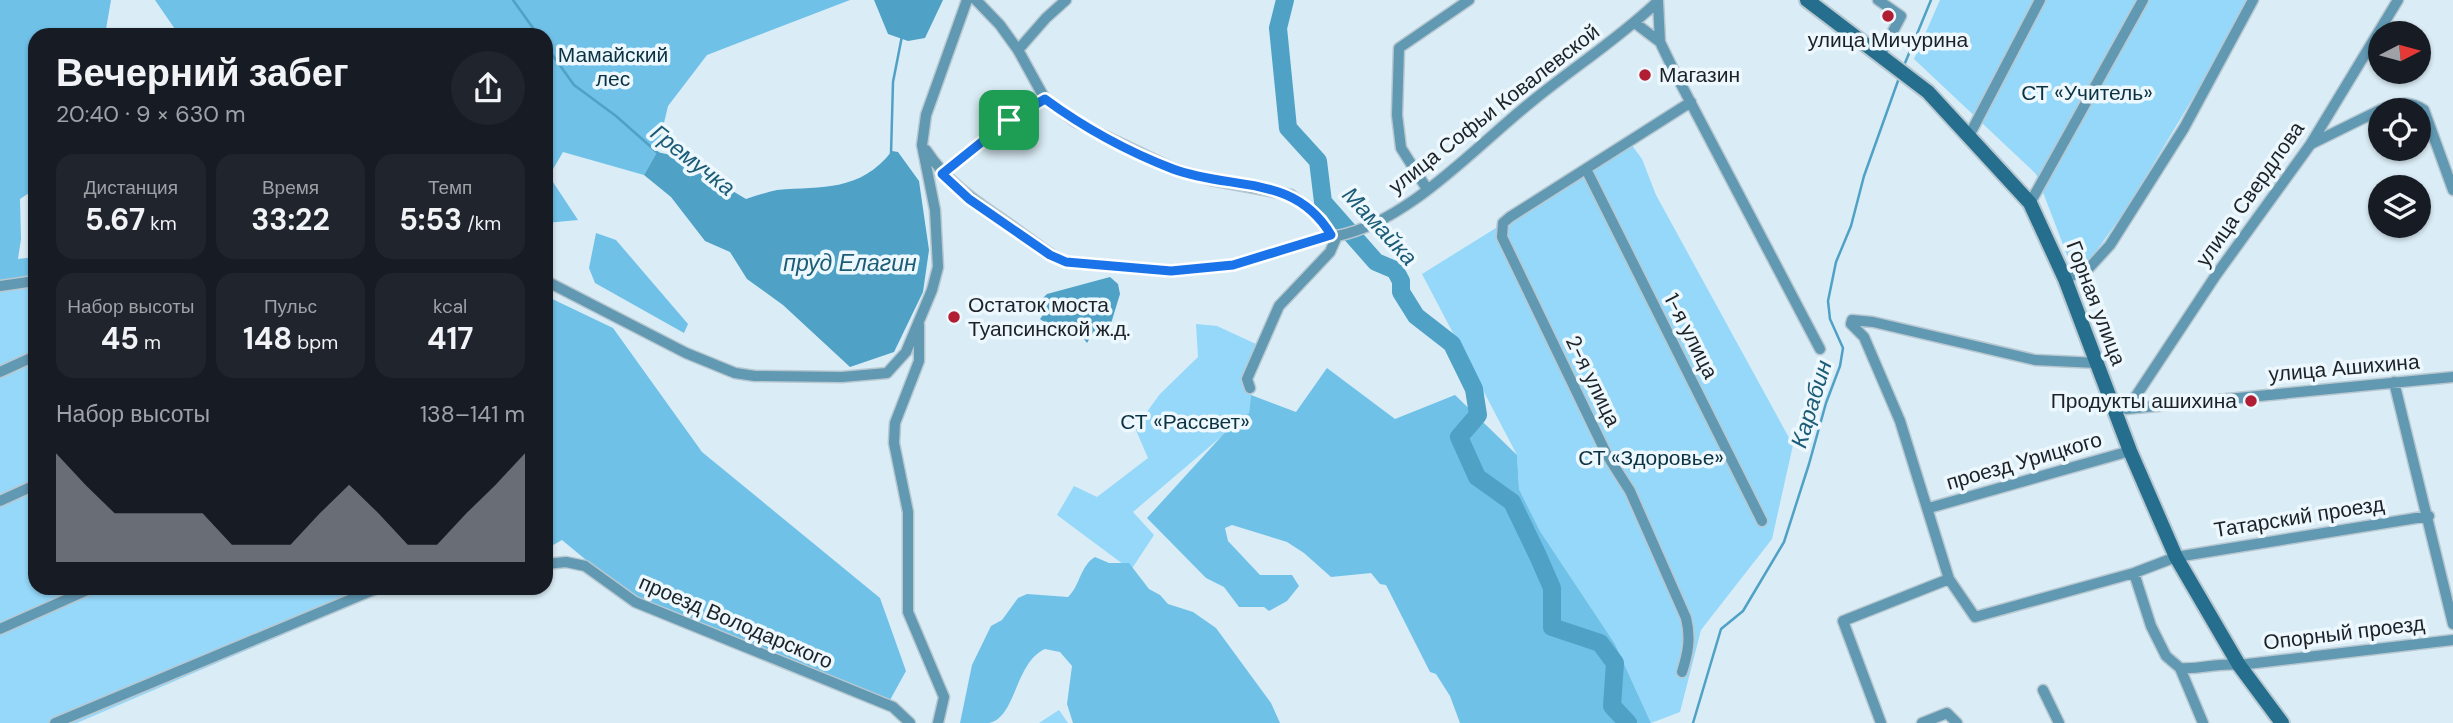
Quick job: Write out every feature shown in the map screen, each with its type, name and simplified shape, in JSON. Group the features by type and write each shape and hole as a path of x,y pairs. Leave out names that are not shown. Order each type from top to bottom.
{"street":[{"path":"553,285 686,353 735,373 755,376 852,377 887,373 906,352 939,267 940,243 922,145 926,115 967,0"},
{"path":"976,0 1000,24 1045,99 1076,122 1174,169 1210,180 1291,195 1337,235 1330,253 1279,306 1247,379 1250,387"},
{"path":"1018,50 1066,0"},
{"path":"1427,189 1401,148 1396,78 1399,48 1469,0"},
{"name":"Горная улица","path":"1807,0 1895,64 1965,129 2030,203 2065,279 2097,363 2122,411 2130,452 2176,557 2239,665 2282,723"},
{"path":"1878,0 1901,16 1881,54"},
{"path":"1965,129 2040,0"},
{"path":"2030,203 2143,0"},
{"path":"2065,279 2089,268 2110,245 2184,128 2253,0"},
{"name":"улица Свердлова","path":"2122,411 2310,145 2398,0"},
{"path":"1657,2 1660,42 1820,349"},
{"name":"улица Софьи Ковалевской","path":"922,145 942,174 969,199 1050,255 1066,262 1171,271 1233,265 1366,229 1427,189 1532,101 1635,23 1657,2"},
{"path":"1635,23 1660,42"},
{"path":"942,174 1009,120 1045,99"},
{"path":"1586,169 1691,102"},
{"path":"2310,145 2368,116"},
{"path":"2431,129 2453,190"},
{"name":"2-я улица","path":"1586,169 1503,223 1502,237 1606,454 1630,491 1686,618 1690,632 1682,672"},
{"name":"1-я улица","path":"1586,169 1762,521"},
{"path":"0,286 28,282"},
{"path":"1881,723 1843,621 1949,579 1900,421 1864,337 1851,324 1852,320 1873,322 2035,360 2097,363"},
{"path":"1864,337 1873,322"},
{"path":"919,323 919,361 895,423 894,443 908,512 908,612 944,697 938,723"},
{"path":"0,372 28,359"},
{"name":"улица Ашихина","path":"2122,411 2453,377"},
{"path":"2394,382 2429,516 2453,624"},
{"name":"проезд Урицкого","path":"1929,508 2130,452"},
{"path":"0,501 28,488"},
{"name":"Татарский проезд","path":"1949,579 1975,617 2134,573 2176,557 2429,516"},
{"name":"проезд Володарского","path":"553,563 566,562 584,566 635,602 893,707 910,723"},
{"path":"2134,573 2156,636 2166,656 2180,668 2203,723"},
{"path":"0,629 76,595"},
{"path":"55,723 361,595"},
{"name":"Опорный проезд","path":"2180,668 2197,669 2226,663 2239,665 2453,640"},
{"path":"2043,690 2059,723"},
{"path":"1923,723 1947,713 1957,723"}],"green space":[{"path":"0,0 111,0 106,28 28,28 28,194 20,199 21,239 18,259 28,258 28,278 0,282"},
{"name":"Мамайский лес","path":"155,0 850,0 707,55 668,106 657,152 644,175 563,152 553,169 553,28 174,28"},
{"name":"СТ «Учитель»","path":"1940,0 2247,0 2212,66 2127,208 2087,264 2072,268 2036,174 1914,59"},
{"name":"СТ «Здоровье»","path":"1631,144 1642,159 1656,195 1793,445 1772,539 1701,630 1680,712 1651,723 1615,644 1540,531 1519,489 1517,455 1422,274"},
{"name":"Мамайский лес","path":"553,182 578,220 553,222"},
{"path":"596,233 616,240 688,324 684,333 595,283 589,268"},
{"path":"28,286 28,595 376,595 77,723 0,723 0,290"},
{"path":"553,299 613,328 702,452 880,598 906,671 890,700 637,597 615,584 562,540 553,545"},
{"name":"СТ «Рассвет»","path":"1196,324 1217,326 1256,344 1244,375 1251,395 1249,413 1133,512 1154,535 1131,570 1057,515 1074,486 1097,497 1148,458 1135,428 1160,394 1198,357"},
{"path":"1327,368 1395,419 1455,395 1517,455 1519,489 1540,531 1615,644 1651,723 1460,723 1450,696 1436,674 1430,672 1386,585 1380,584 1371,573 1331,577 1287,542 1232,525 1225,528 1228,541 1260,575 1292,575 1299,586 1287,601 1269,611 1264,607 1239,607 1224,587 1206,578 1147,518 1230,427 1249,413 1251,395 1296,412"},
{"path":"1095,557 1109,563 1129,563 1149,589 1160,595 1168,604 1193,612 1216,628 1271,703 1280,723 1073,723 1067,704 1072,666 1060,652 1045,649 1027,665 1011,701 998,719 989,723 960,723 972,665 991,626 1002,620 1018,598 1027,594 1068,597 1086,566"},
{"path":"1059,710 1068,723 1039,723"}],"water":[{"path":"874,0 943,0 925,38 908,41 888,34"},
{"name":"пруд Елагин","path":"892,151 898,152 919,181 929,250 923,292 894,352 850,367 783,305 747,279 730,252 705,241 671,197 644,175 657,152 689,159 706,175 746,199 777,190 825,187 854,180 867,174"},
{"path":"1110,277 1118,284 1120,294 1109,330 1098,335 1094,331 1087,343 1074,325 1053,328 1040,319 1046,311 1046,301 1043,298 1047,294"}],"waterway":[{"name":"Гремучка","path":"513,0 533,28"},
{"name":"Мамайка","path":"1285,0 1278,28 1288,128 1318,161 1323,202 1376,262 1395,270 1401,281 1401,292 1416,316 1452,344 1474,389 1478,415 1459,437 1477,477 1512,502 1552,588 1552,627 1600,643 1615,663 1612,706 1628,723"},
{"name":"Карабин","path":"1903,68 1931,0"},
{"name":"Гремучка","path":"891,154 893,82 902,36"},
{"name":"Гремучка","path":"553,56 574,85 616,116 659,154"},
{"name":"Карабин","path":"1693,723 1721,629 1743,611 1784,542 1809,464 1826,403 1840,366 1843,348 1830,319 1828,301 1836,262 1851,226 1864,176 1899,78"}],"place":[{"name":"улица Мичурина","path":"1888,16"},
{"name":"Магазин","path":"1645,75"},
{"name":"Остаток моста Туапсинской ж.д.","path":"954,317"},
{"name":"Продукты ашихина","path":"2251,401"}],"route":[{"path":"1045,99 1076,122 1174,169 1210,180 1291,195 1321,219 1331,235 1233,265 1171,271 1119,269 1066,262 1050,255 1021,232 969,199 942,174 1009,120 1045,99"}]}
